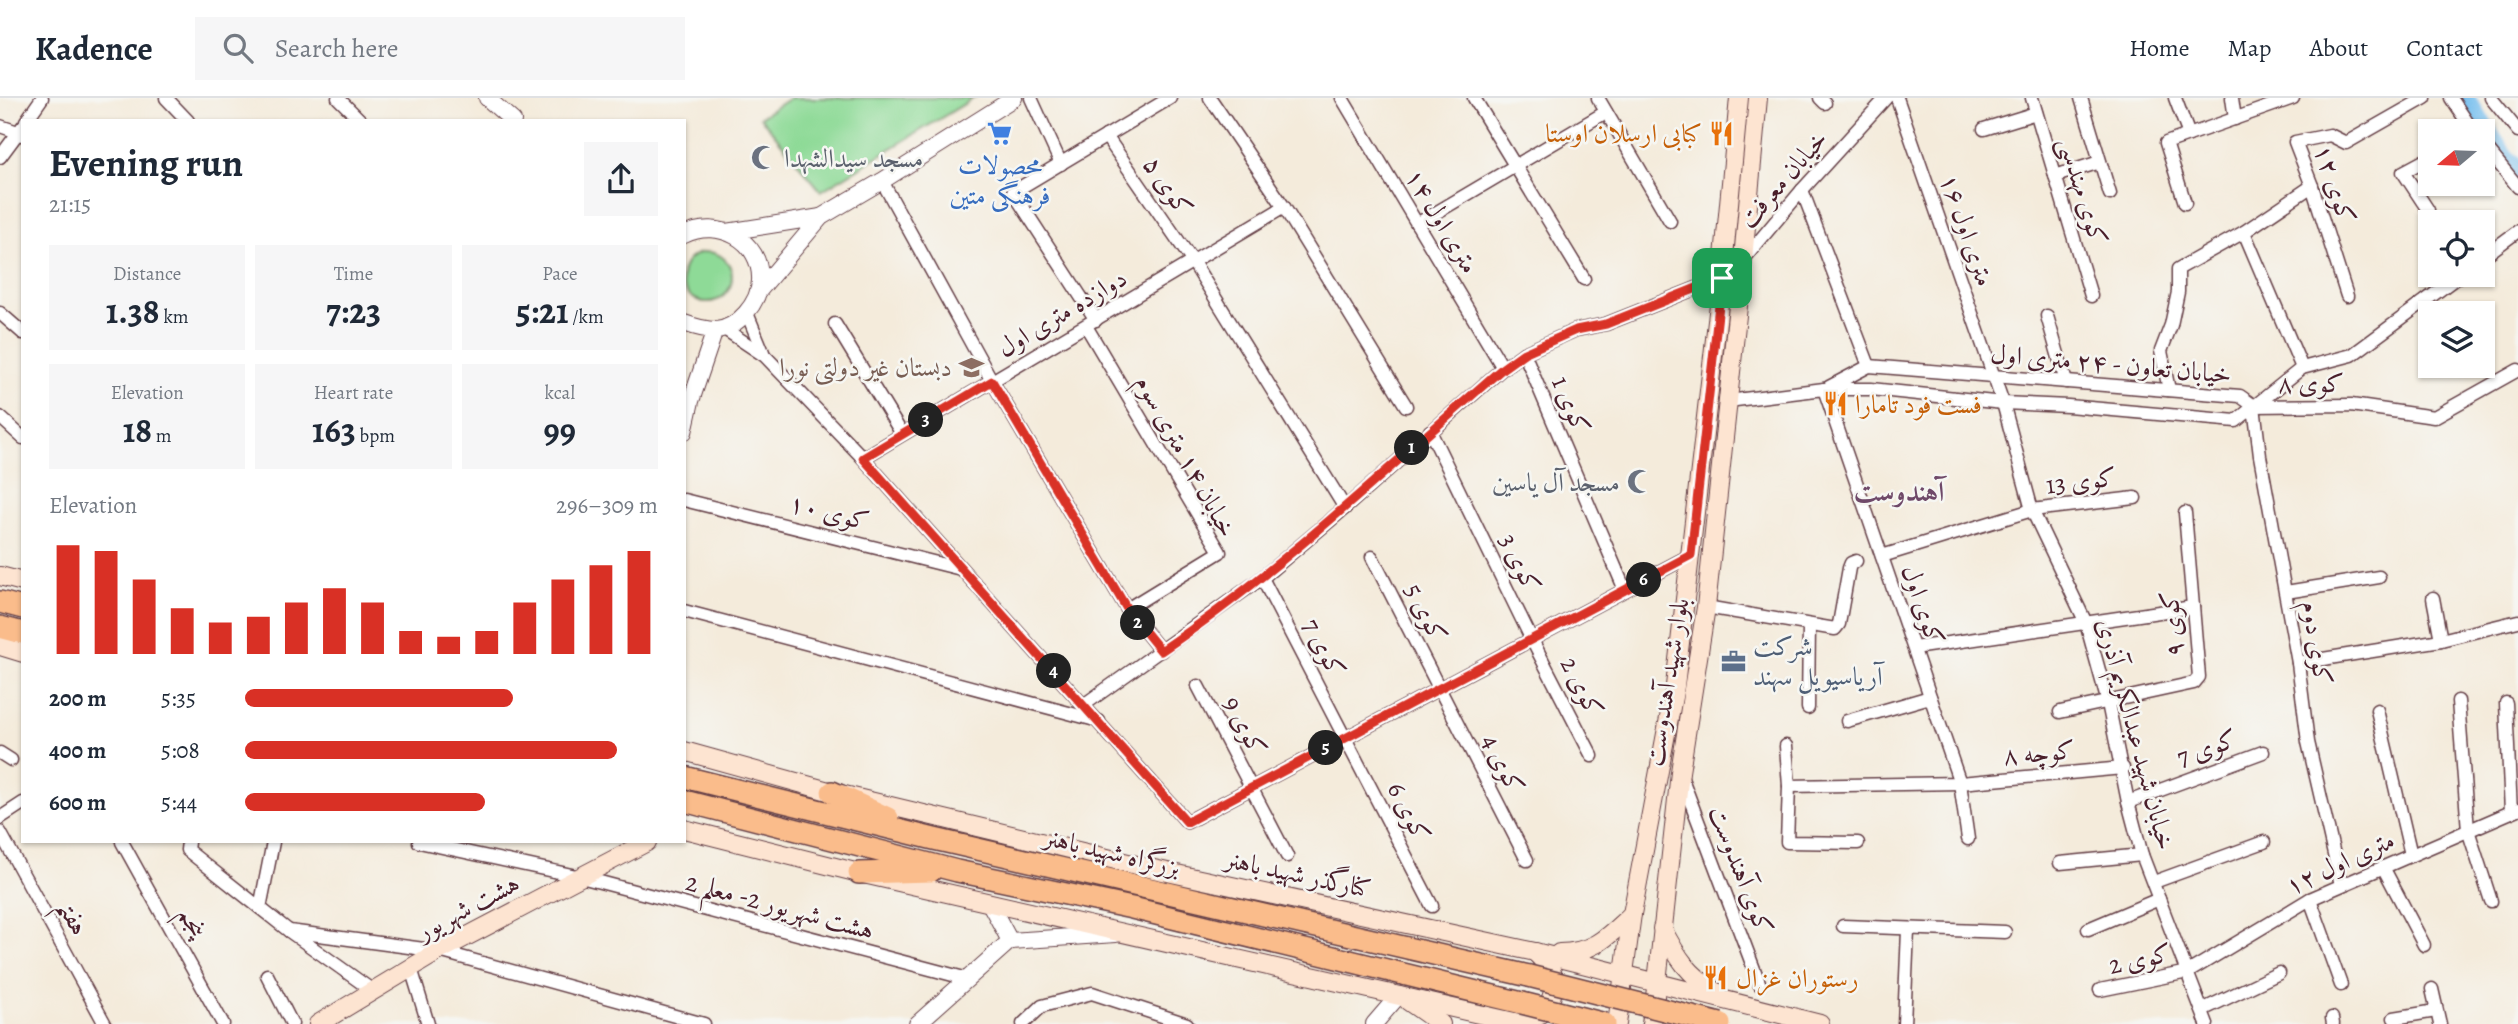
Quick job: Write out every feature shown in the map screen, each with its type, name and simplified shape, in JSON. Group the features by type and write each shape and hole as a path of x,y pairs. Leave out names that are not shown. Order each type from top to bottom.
{"highway":[{"path":"0,602 21,607"},
{"path":"0,627 21,632"},
{"name":"بزرگراه شهید باهنر","path":"686,777 934,839 1529,976 1720,1024"},
{"path":"832,792 934,839"},
{"name":"بزرگراه شهید باهنر","path":"686,802 957,871 1132,908 1521,1016 1605,1024"},
{"path":"859,873 957,871"}],"main road":[{"name":"بلوار شهید آهندوست","path":"1617,1024 1632,914 1675,686 1722,278 1738,98"},
{"name":"بلوار شهید آهندوست","path":"1651,1024 1680,772 1706,607 1744,259 1758,98"},
{"path":"0,576 21,581"},
{"path":"0,646 21,652"},
{"path":"1675,686 1694,689"},
{"name":"کنارگذر شهید باهنر","path":"686,752 832,792 1149,868 1535,952 1820,1024"},
{"path":"686,829 859,873 1399,995 1521,1016 1541,1014 1553,994 1551,970 1535,952"},
{"name":"هشت شهریور","path":"318,1024 439,951 645,843"},
{"path":"1535,952 1575,953 1602,942 1632,914"},
{"path":"1662,928 1675,953 1699,982 1742,1005"},
{"path":"1399,995 1441,1024"},
{"path":"1713,1024 1718,1015 1742,1005"}],"street":[{"path":"28,119 42,98"},
{"path":"166,98 186,119"},
{"path":"338,98 359,119"},
{"path":"487,98 511,119"},
{"path":"686,423 691,401 719,329 747,313 758,292 821,217 1014,98"},
{"path":"1031,98 1061,164"},
{"path":"1091,323 1013,192 1170,98"},
{"path":"1210,98 1284,207 1406,405"},
{"name":"۱۴ متری اول","path":"1342,98 1503,368"},
{"path":"1474,98 1584,279"},
{"path":"1598,98 1670,220"},
{"name":"خیابان معرفت","path":"1744,259 1802,190 1886,98"},
{"name":"۱۶ متری اول","path":"1897,98 1994,377"},
{"name":"کوی مهندسی","path":"2032,98 2091,296"},
{"path":"2081,98 2110,194"},
{"path":"2175,98 2189,135"},
{"path":"2232,98 2235,119"},
{"path":"2185,203 2166,143 2293,98"},
{"name":"کوی ۱۲","path":"2347,296 2295,142 2330,135 2346,143 2425,98"},
{"path":"2451,98 2465,119"},
{"path":"2491,98 2518,131"},
{"path":"1417,224 1606,111"},
{"path":"1984,129 2036,113"},
{"path":"0,126 21,129"},
{"path":"0,157 21,130"},
{"name":"کوی ۵","path":"1106,136 1193,262 1345,508"},
{"path":"2496,161 2518,187"},
{"path":"2055,176 2100,162"},
{"path":"2418,164 2403,172 2418,195"},
{"path":"882,181 992,381 1127,609 1161,651"},
{"path":"2169,390 2161,351 2171,325 2178,292 2178,269 2244,232 2312,186"},
{"path":"1802,190 1869,366"},
{"path":"2419,196 2428,210"},
{"name":"دوازده متری اول","path":"863,458 1284,207"},
{"path":"727,232 821,217"},
{"path":"688,231 703,228 737,236 750,248 758,264 758,292"},
{"path":"2495,248 2518,231"},
{"path":"2244,232 2302,368"},
{"path":"1085,704 1262,578 1503,368 1524,353 1576,330 1606,324 1722,278"},
{"name":"کوی ۸","path":"2254,406 2302,368 2352,355 2444,287"},
{"path":"0,313 21,331"},
{"path":"747,313 765,356"},
{"path":"2047,316 2066,382"},
{"name":"خیابان ۱۴ متری سوم","path":"1091,323 1220,552 1127,609"},
{"path":"686,324 698,328 719,329 765,356 863,458 1085,704 1187,822 1691,555"},
{"path":"835,324 902,434"},
{"name":"کوی 1","path":"1524,353 1625,590"},
{"name":"خیابان تعاون - ۲۴ متری اول","path":"1728,401 1824,389 1871,389 2236,421 2254,406 2240,396 1869,366 1824,389"},
{"name":"کوی ۸","path":"2254,406 2351,405 2434,418 2518,370"},
{"name":"خیابان شهید عبدالکریم آذری","path":"1994,377 2032,510 2086,623 2108,703 2142,855 2207,1024"},
{"name":"کوی اول","path":"1824,389 1960,783 1968,839"},
{"name":"کوی دوم","path":"2254,406 2260,456 2298,663 2308,742 2341,885"},
{"path":"0,417 21,436"},
{"name":"کوی 3","path":"1430,431 1532,640"},
{"name":"کوی 13","path":"1882,556 2032,510 2135,498"},
{"name":"کوی ۱۰","path":"686,500 962,569"},
{"name":"کوی ۹","path":"2108,703 2193,683 2199,677 2185,513"},
{"name":"کوی 5","path":"1373,557 1439,689"},
{"path":"1706,607 1835,629 1839,624 1849,568 1851,563 1856,561"},
{"path":"2286,592 2379,577"},
{"name":"کوی 7","path":"1262,578 1346,738"},
{"path":"2433,598 2441,640"},
{"path":"1913,648 2193,607"},
{"path":"686,612 1099,721"},
{"path":"2298,663 2441,640 2518,621"},
{"path":"1808,708 1809,625"},
{"name":"کوی 2","path":"1532,640 1592,756"},
{"name":"کوی 9","path":"1198,686 1287,856"},
{"name":"کوی 4","path":"1439,689 1527,860"},
{"path":"1847,721 1930,696"},
{"path":"2458,701 2468,830 2491,901"},
{"path":"2060,712 2108,703"},
{"path":"2506,703 2515,810"},
{"path":"2378,710 2411,855"},
{"name":"کوی 6","path":"1346,738 1432,906"},
{"path":"1786,746 1789,786 1787,842 1858,843"},
{"name":"کوی 7","path":"2128,802 2263,752"},
{"name":"کوچه ۸","path":"1789,786 1960,783 2123,768"},
{"name":"کوی آهندوست","path":"1680,772 1760,985"},
{"path":"0,818 21,804"},
{"name":"۱۲ متری اول","path":"2188,972 2311,899 2515,810"},
{"name":"هفتم","path":"0,832 105,1024"},
{"path":"2154,882 2264,842"},
{"name":"پنجم","path":"123,843 223,1024"},
{"path":"188,843 187,850 289,932 373,991"},
{"path":"260,908 273,843"},
{"name":"هشت شهریور 2- معلم 2","path":"424,843 580,877 968,979"},
{"path":"2060,863 2142,855"},
{"path":"2383,867 2424,945"},
{"path":"2088,929 2160,899"},
{"path":"2311,899 2341,985"},
{"path":"989,902 1010,941"},
{"path":"1843,926 2005,932"},
{"path":"1904,1024 1908,930"},
{"path":"289,932 439,951 704,1024"},
{"path":"917,1024 1010,941 1127,933"},
{"path":"411,968 428,1024"},
{"name":"کوی 2","path":"2100,990 2188,972"},
{"path":"2202,1010 2279,973"},
{"path":"267,975 292,1024"},
{"path":"2394,1018 2438,1017 2432,989"},
{"path":"1023,1024 1042,1006 1092,993 1187,1024"},
{"path":"1374,1024 1399,995"}],"green space":[{"path":"790,98 974,98 821,191 760,117"},
{"path":"697,254 717,254 725,259 730,267 730,287 725,295 717,300 697,300 686,290 686,264"}],"waterway":[{"path":"2464,98 2503,156 2518,173"}],"place":[{"name":"محصولات فرهنگی متین","path":"1000,133"},
{"name":"کبابی ارسلان اوستا","path":"1722,133"},
{"name":"مسجد سیدالشهدا","path":"764,158"},
{"name":"دبستان غیر دولتی نورا","path":"972,367"},
{"name":"فست فود تامارا","path":"1835,404"},
{"name":"مسجد آل یاسین","path":"1640,482"},
{"name":"شرکت آریاسیویل سهند","path":"1733,661"},
{"name":"رستوران غزال","path":"1716,978"}],"district":[{"name":"آهندوست","path":"1899,492"}],"route":[{"path":"1722,278 1691,555 1194,821 1187,822 1183,819 1085,704 863,458 992,381 1127,609 1161,651 1262,578 1503,368 1524,353 1576,330 1606,324 1722,278"}]}
